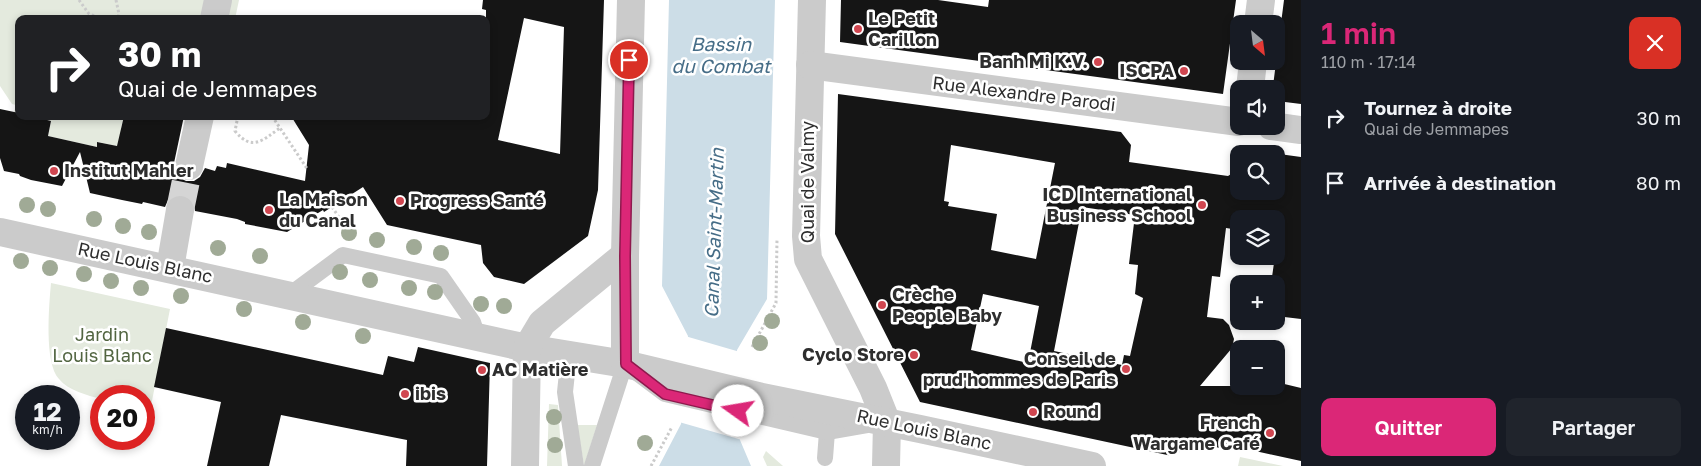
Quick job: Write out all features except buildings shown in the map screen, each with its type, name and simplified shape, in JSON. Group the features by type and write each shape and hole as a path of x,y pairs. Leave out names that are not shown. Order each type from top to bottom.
{"street":[{"path":"215,15 218,0"},
{"path":"626,364 625,256 631,0"},
{"name":"Quai de Valmy","path":"812,0 806,236 808,259 873,388 887,423 886,466"},
{"path":"1259,15 1261,0"},
{"name":"Rue Alexandre Parodi","path":"810,66 1230,121"},
{"path":"189,166 199,120"},
{"path":"1285,128 1301,130"},
{"path":"170,268 180,210"},
{"name":"Rue Louis Blanc","path":"0,232 528,348 626,364 666,384 757,405 920,428 1092,466"},
{"path":"525,466 528,348 542,323 625,256"}],"lane":[{"path":"289,295 342,255 432,274 441,276 473,322 478,337"},
{"path":"569,354 565,392 576,466"},
{"path":"592,466 626,364"},
{"path":"757,405 828,432 887,423"},
{"path":"824,458 828,432"}],"path":[{"path":"79,0 88,14 91,15"},
{"path":"116,0 119,15"},
{"path":"237,120 235,131 242,140 251,143 260,141 280,128"},
{"path":"275,120 308,170"},
{"path":"332,207 345,226"},
{"path":"752,347 776,303 777,237"},
{"path":"650,466 672,427"}],"green space":[{"path":"0,0 210,0 207,15 15,15 15,105 12,104 0,86"},
{"path":"226,0 239,0 236,15 225,15"},
{"path":"47,120 123,120 121,128 125,135 124,142 116,146 98,142 97,147 48,136 51,121"},
{"name":"Jardin Louis Blanc","path":"51,283 170,309 155,386 90,385 90,396 80,393 80,385 66,385 54,371 51,360 49,319"},
{"path":"549,404 558,405 562,466 547,466"},
{"path":"577,425 597,425 584,466 584,465"},
{"path":"766,451 783,466 767,466 763,457"},
{"path":"1240,457 1283,466 1238,466"}],"water":[{"name":"Bassin du Combat","path":"669,0 775,0 767,299 737,350 740,440 751,466 659,466 681,424 688,336 662,286"}],"pier":[{"path":"685,336 740,352 742,440 679,422"}],"tunnel":[{"path":"180,210 189,166"}],"place":[{"name":"Le Petit Carillon","path":"858,29"},
{"name":"Banh Mi K.V.","path":"1098,62"},
{"name":"ISCPA","path":"1184,71"},
{"name":"Institut Mahler","path":"54,171"},
{"name":"Progress Santé","path":"400,201"},
{"name":"ICD International Business School","path":"1202,205"},
{"name":"La Maison du Canal","path":"269,210"},
{"name":"Crèche People Baby","path":"882,305"},
{"name":"Cyclo Store","path":"914,355"},
{"name":"Conseil de prud'hommes de Paris","path":"1126,369"},
{"name":"AC Matière","path":"482,370"},
{"name":"ibis","path":"405,394"},
{"name":"Round","path":"1033,412"},
{"name":"French Wargame Café","path":"1270,433"}],"route":[{"path":"629,60 625,256 626,364 665,394 738,411"}],"water label":[{"name":"Canal Saint-Martin","path":"714,233"}]}
